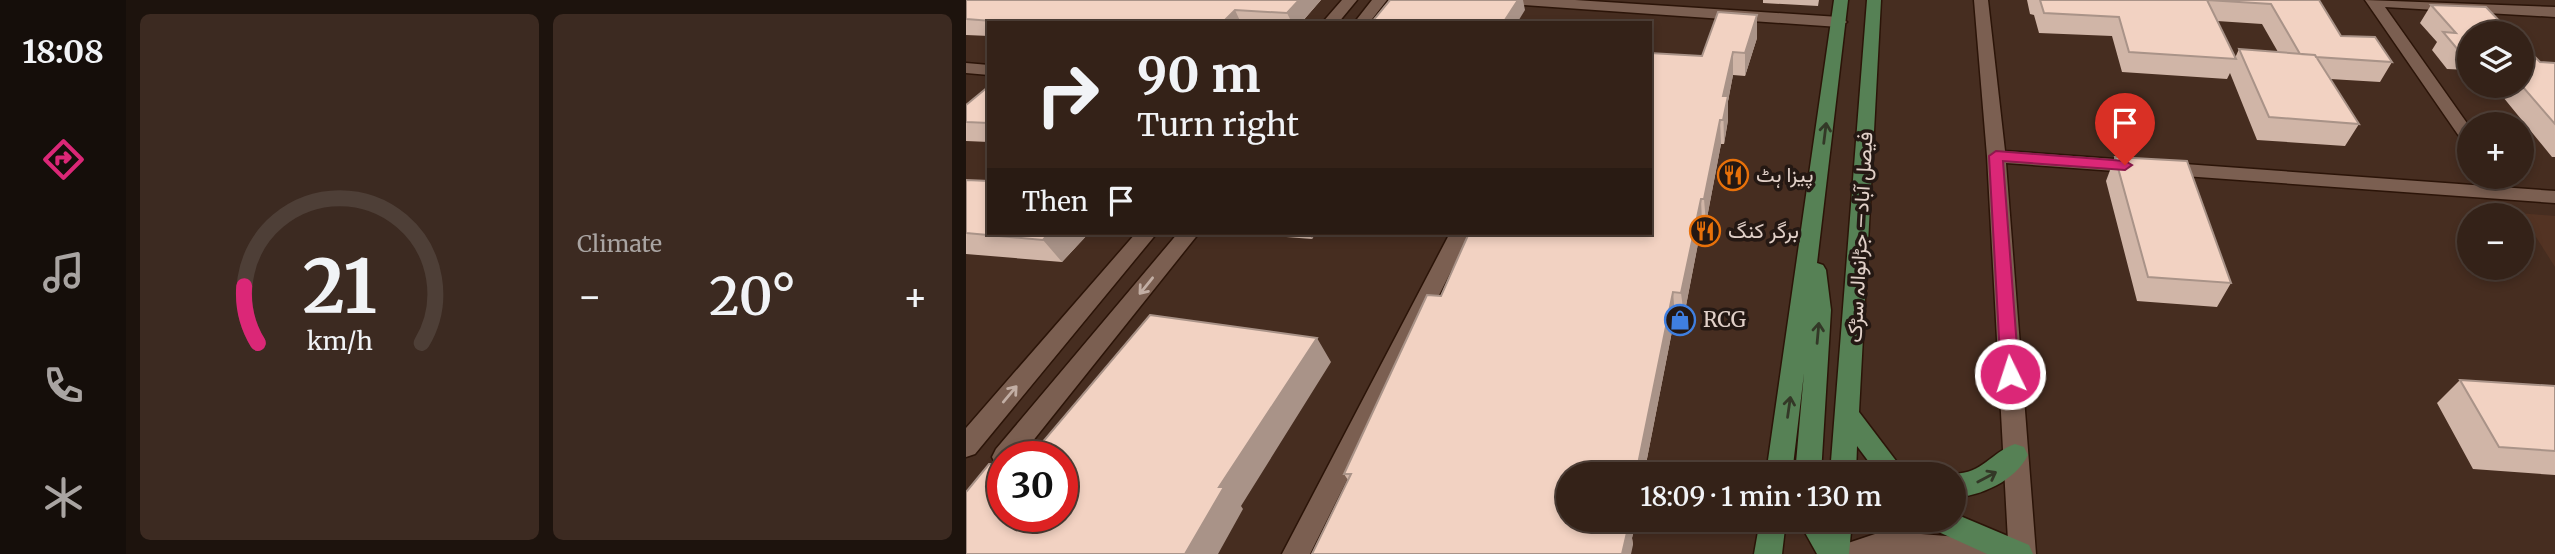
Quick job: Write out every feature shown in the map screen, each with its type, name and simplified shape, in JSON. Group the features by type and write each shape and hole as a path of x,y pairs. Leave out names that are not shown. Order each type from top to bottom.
{"main road":[{"name":"فیصل آباد– جڑانوالہ سڑک","path":"1781,462 1813,233 1841,0"},
{"name":"فیصل آباد– جڑانوالہ سڑک","path":"1844,462 1874,0"},
{"path":"1809,462 1820,310 1813,233"},
{"path":"1849,417 1884,462"},
{"path":"1966,484 1980,482 2015,456"},
{"path":"1966,531 2020,554"},
{"path":"1768,554 1771,532"},
{"path":"1819,532 1833,554"},
{"path":"1833,554 1837,532"}],"street":[{"path":"1331,21 1350,0"},
{"path":"1364,21 1380,0"},
{"path":"1508,0 1839,22"},
{"path":"1981,0 1996,156 2020,554"},
{"path":"2373,1 2555,12"},
{"path":"2373,1 2457,121"},
{"path":"1568,21 1576,4"},
{"path":"966,68 987,70"},
{"path":"1996,156 2555,197"},
{"path":"2504,189 2508,194"},
{"path":"966,446 1145,235"},
{"path":"1019,441 1187,235"},
{"path":"1296,554 1459,235"},
{"path":"1852,554 1884,544 2008,554"}],"shaded area":[{"path":"2534,214 2555,216 2555,267 2534,234"}],"building":[{"path":"966,0 1299,0 1287,13 1235,10 1224,21 966,19"},
{"path":"1390,0 1518,0 1504,21 1373,21"},
{"path":"2040,0 2207,0 2236,59 2129,52 2119,17 2044,13"},
{"path":"2207,0 2319,0 2341,36 2375,37 2392,62 2300,54 2271,4"},
{"path":"2431,5 2486,7 2499,21 2457,21 2457,49 2443,32 2456,33"},
{"path":"1718,12 1757,15 1745,53 1733,52 1723,96 1728,96 1723,120 1720,120 1681,293 1673,292 1638,462 1556,462 1556,532 1627,532 1622,554 1312,554 1351,474 1344,474 1427,295 1441,296 1468,235 1652,235 1652,53 1702,56"},
{"path":"2239,49 2315,55 2359,124 2269,117"},
{"path":"2534,56 2540,62 2555,63 2555,124 2532,98"},
{"path":"987,88 987,123 966,122 966,105"},
{"path":"2115,157 2187,161 2231,283 2148,277"},
{"path":"966,180 987,181 987,235 966,233"},
{"path":"988,235 1047,235 1043,240"},
{"path":"1150,315 1317,338 1219,487 1224,487 1185,554 966,554 966,492 987,466 987,532 1078,532 1078,441 1044,441"},
{"path":"2460,380 2555,386 2555,451 2499,447"}],"place":[{"name":"پیزا ہٹ","path":"1733,175"},
{"name":"برگر کنگ","path":"1705,231"},
{"name":"RCG","path":"1680,320"}],"route":[{"path":"2010,374 1996,156 2125,165"}]}
